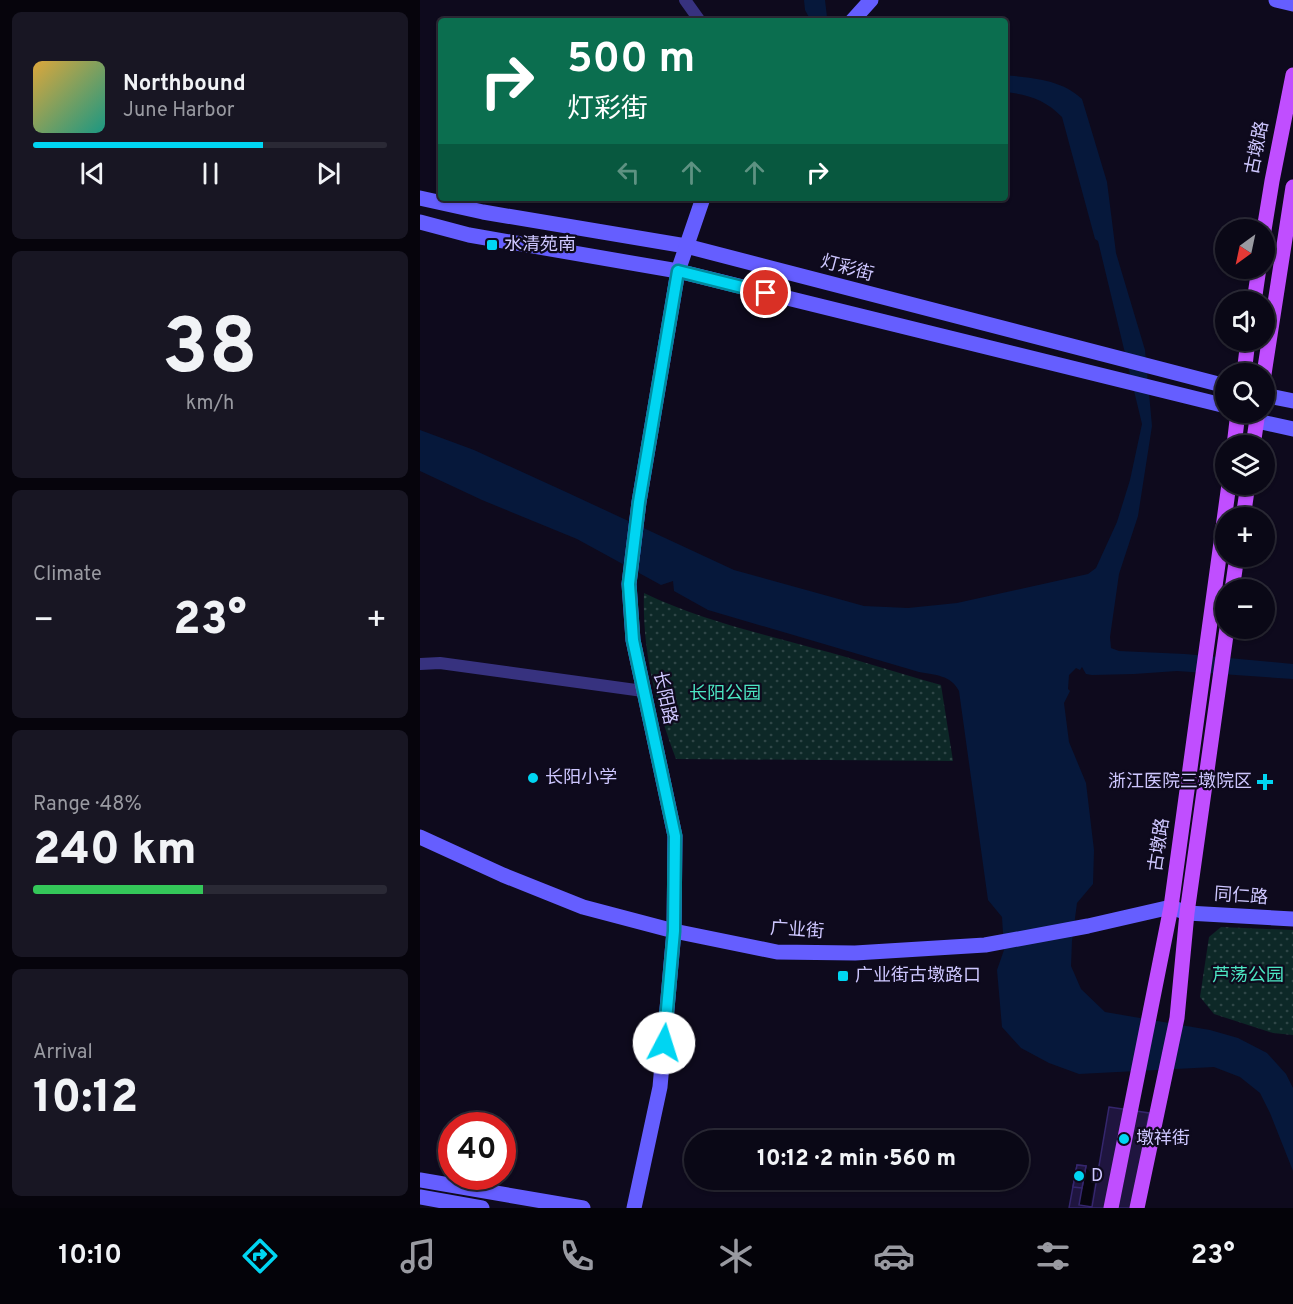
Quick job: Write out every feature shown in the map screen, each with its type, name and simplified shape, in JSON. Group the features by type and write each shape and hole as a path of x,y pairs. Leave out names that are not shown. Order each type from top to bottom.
{"main road":[{"name":"古墩路","path":"1266,219 1293,75"},
{"path":"1266,363 1293,187"},
{"name":"古墩路","path":"1111,1208 1171,908 1227,495"},
{"name":"古墩路","path":"1137,1208 1177,1018 1187,913 1225,639"}],"street":[{"path":"685,0 698,18"},
{"path":"854,18 870,0"},
{"path":"1276,0 1293,4"},
{"name":"灯彩街","path":"420,198 483,212 686,246 1215,383"},
{"name":"长阳路","path":"634,1208 660,1087 674,931 675,836 633,640 629,584 639,502 678,271 702,201"},
{"path":"420,222 469,235 678,271 1215,403"},
{"path":"1275,397 1293,401"},
{"path":"1275,423 1293,429"},
{"path":"420,664 440,663 643,692"},
{"name":"广业街","path":"420,837 502,875 583,907 674,931 777,952 855,953 985,945 1171,908 1187,913"},
{"name":"同仁路","path":"1187,913 1293,920"},
{"path":"420,1180 584,1208"},
{"path":"420,1197 482,1208"}],"green space":[{"name":"长阳公园","path":"644,593 727,624 941,685 953,761 676,759 662,719 652,678 645,636"},
{"name":"芦荡公园","path":"1221,927 1293,930 1293,1035 1273,1033 1214,1014 1200,997 1209,937"}],"water":[{"path":"804,0 825,0 828,18 809,18 805,10"},
{"path":"1008,75 1056,83 1082,99 1107,182 1116,253 1145,350 1152,426 1138,516 1119,574 1110,637 1111,648 1119,651 1185,654 1293,664 1293,679 1177,671 1092,675 1086,674 1082,667 1080,670 1076,668 1069,675 1068,689 1070,691 1064,703 1069,742 1086,783 1094,850 1093,884 1077,903 1071,966 1081,989 1105,1012 1210,1030 1238,1038 1267,1053 1286,1074 1293,1088 1293,1171 1260,1093 1240,1077 1214,1067 1079,1074 1049,1063 1021,1048 1002,1027 997,970 1004,950 1002,917 988,900 959,691 952,682 942,677 708,610 674,591 673,581 661,585 577,539 482,500 420,471 420,430 474,450 734,570 864,606 908,608 957,603 1088,574 1096,568 1117,522 1130,480 1142,424 1098,241 1095,239 1062,117 1049,106 1021,94 1008,92"}],"building":[{"name":"墩祥街","path":"1109,1107 1149,1113 1133,1208 1069,1208 1077,1165 1086,1166 1079,1205 1092,1207"},
{"name":"D","path":"1077,1165 1086,1166 1082,1188 1073,1187"}],"place":[{"name":"水清苑南","path":"492,245"},
{"name":"长阳小学","path":"533,778"},
{"name":"浙江医院三墩院区","path":"1265,782"},
{"name":"广业街古墩路口","path":"843,976"},
{"name":"墩祥街","path":"1124,1139"},
{"name":"D","path":"1079,1176"}],"route":[{"path":"664,1043 674,931 675,836 633,640 629,584 639,502 678,271 766,293"}]}
